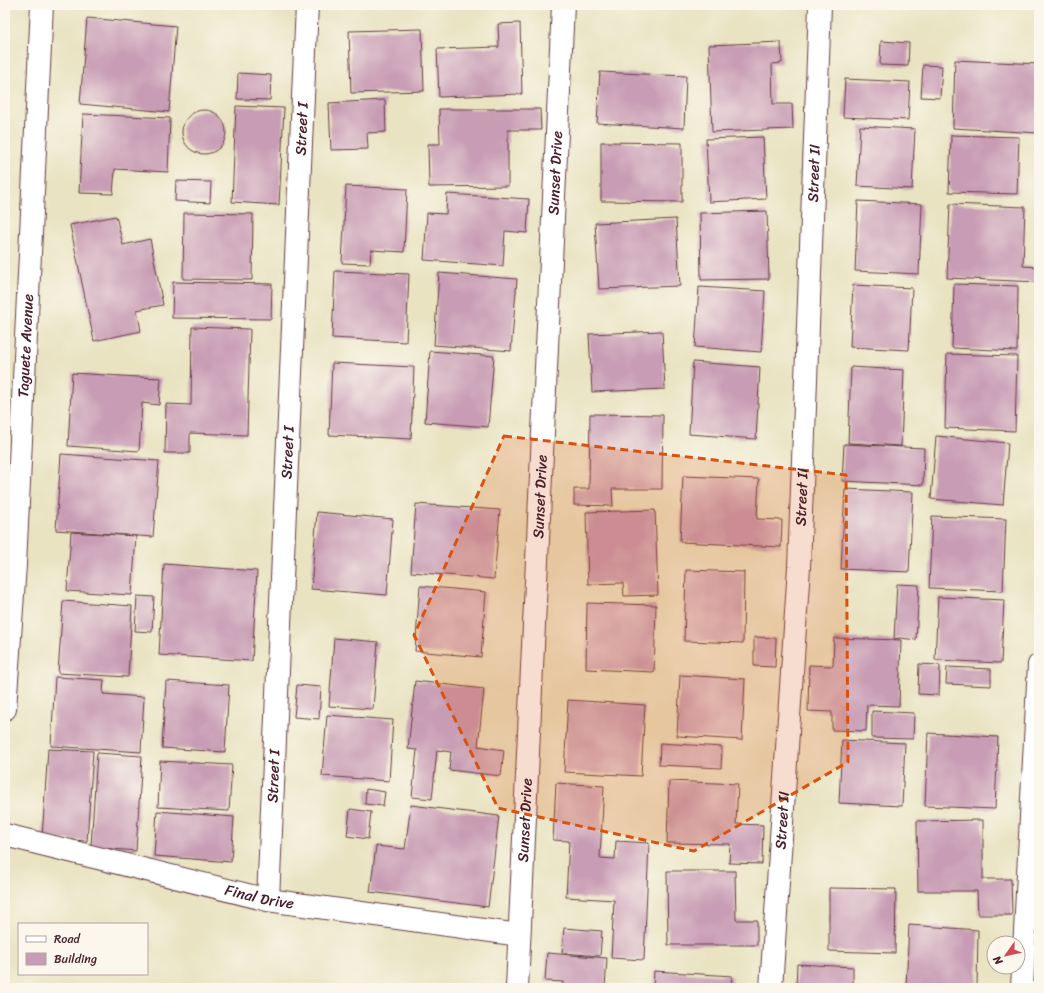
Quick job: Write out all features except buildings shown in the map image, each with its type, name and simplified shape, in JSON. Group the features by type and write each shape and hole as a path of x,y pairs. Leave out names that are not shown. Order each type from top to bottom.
{"street":[{"name":"Taguete Avenue","path":"5,709 10,564 42,5"},
{"name":"Street I","path":"268,900 307,5"},
{"name":"Sunset Drive","path":"517,988 563,5"},
{"name":"Street II","path":"771,988 799,567 820,5"},
{"path":"1022,988 1039,665"},
{"name":"Final Drive","path":"5,835 268,900 519,936"}],"highlighted area":[{"path":"504,436 846,475 848,762 694,851 498,808 414,635"}]}
